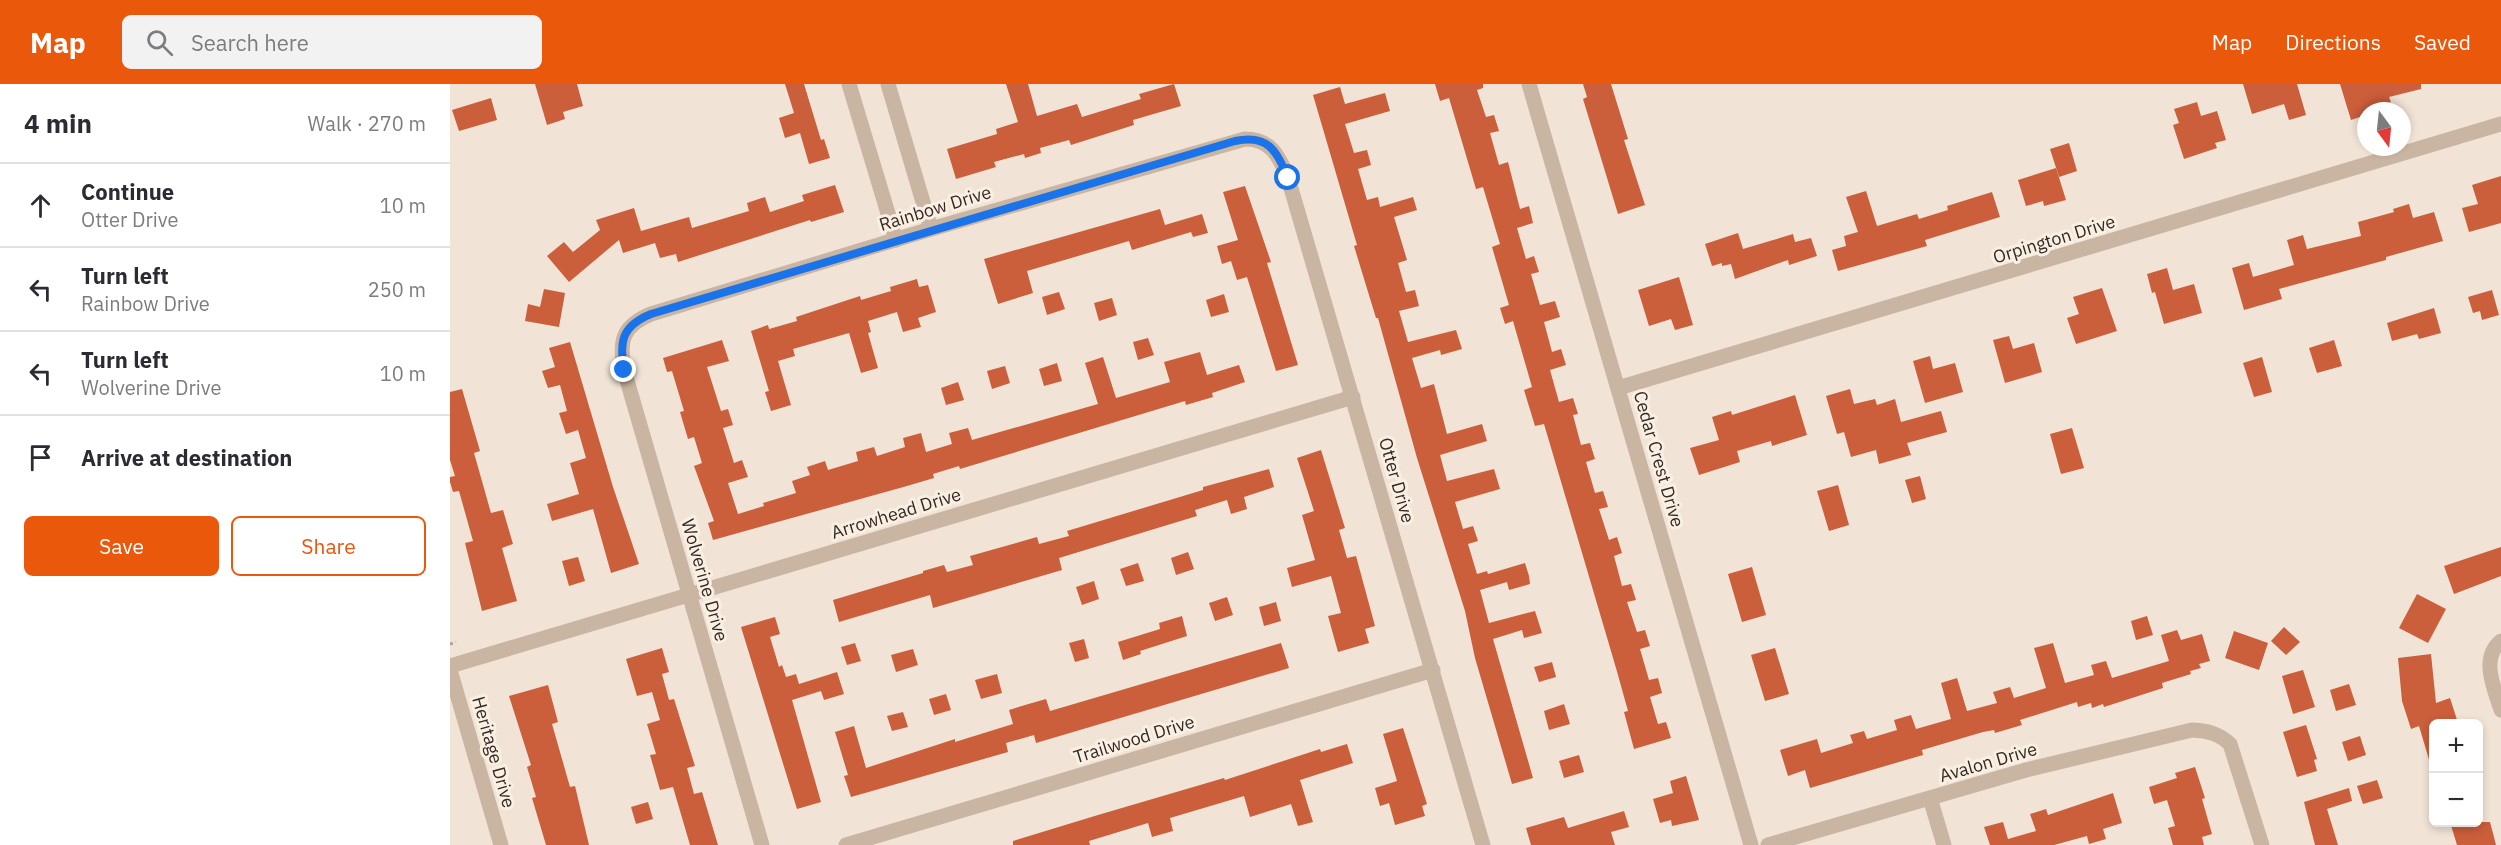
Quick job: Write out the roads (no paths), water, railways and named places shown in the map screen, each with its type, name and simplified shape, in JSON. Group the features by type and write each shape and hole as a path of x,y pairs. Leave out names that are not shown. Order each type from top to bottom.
{"street":[{"path":"849,84 896,240"},
{"path":"888,84 931,229"},
{"name":"Cedar Crest Drive","path":"1529,84 1751,845"},
{"name":"Orpington Drive","path":"1617,388 2501,124"},
{"name":"Rainbow Drive","path":"630,326 640,318 651,314 931,229 1235,141 1255,139"},
{"name":"Otter Drive","path":"1255,139 1269,144 1277,154 1288,178 1483,845"},
{"name":"Wolverine Drive","path":"630,326 622,342 624,370 762,845"},
{"name":"Arrowhead Drive","path":"450,668 1353,397"},
{"path":"2498,643 2491,654 2490,669 2501,710"},
{"name":"Heritage Drive","path":"450,668 501,845"},
{"name":"Trailwood Drive","path":"846,845 1432,670"},
{"name":"Avalon Drive","path":"1768,845 2026,770 2192,730 2208,731 2220,736 2230,744 2262,845"},
{"path":"1930,798 1944,845"}]}
